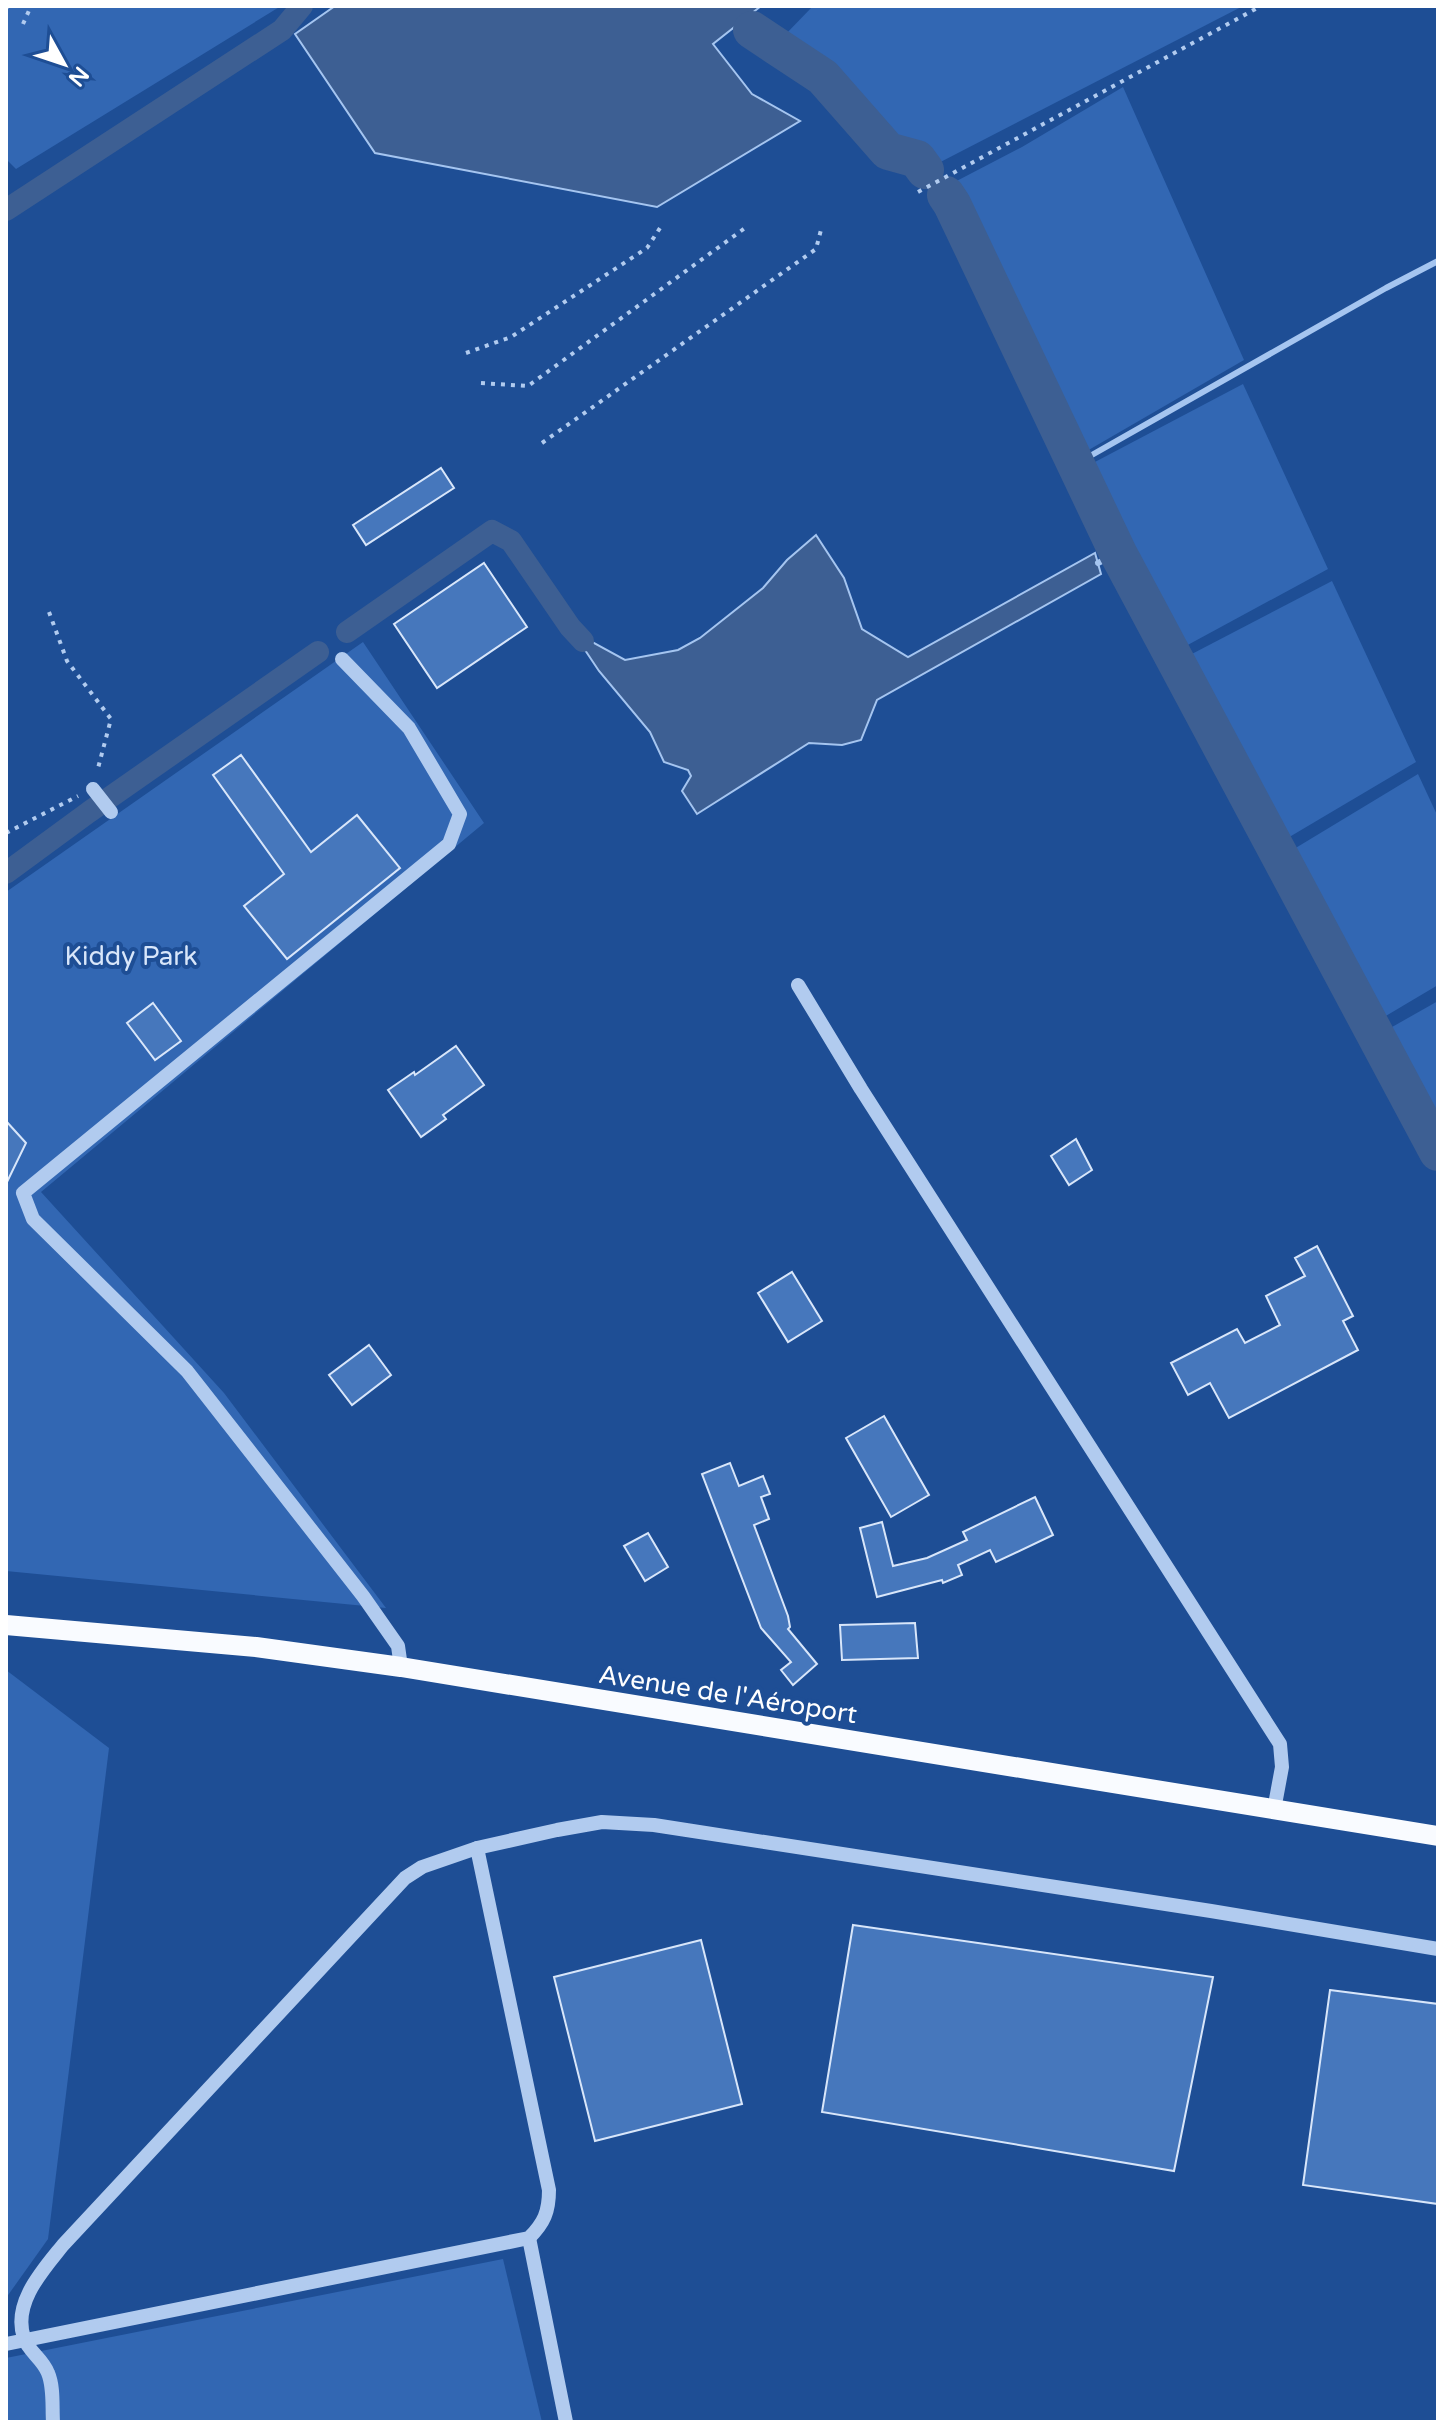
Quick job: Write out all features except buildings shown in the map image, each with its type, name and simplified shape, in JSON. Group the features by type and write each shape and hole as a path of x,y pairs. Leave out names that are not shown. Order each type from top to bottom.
{"main road":[{"name":"Avenue de l'Aéroport","path":"6,1625 256,1647 401,1667 1438,1836"}],"street":[{"path":"342,659 409,728 460,814 449,844 23,1193 33,1219 187,1371 363,1596 398,1646 401,1667"},
{"path":"93,789 111,812"},
{"path":"798,985 867,1100 1280,1744 1282,1767 1274,1810"},
{"path":"53,2422 50,2376 43,2362 24,2340 21,2318 34,2282 63,2245 405,1878 422,1867 477,1848 602,1822 654,1825 1438,1949"},
{"path":"6,2344 529,2238 546,2218 549,2190 477,1848"},
{"path":"529,2238 566,2422"}],"path":[{"path":"23,24 31,6"},
{"path":"918,192 1261,6"},
{"path":"542,443 816,249 822,226"},
{"path":"466,353 511,337 647,248 660,228"},
{"path":"481,383 528,386 745,228"},
{"path":"6,833 93,789 111,719 67,661 49,612"}],"green space":[{"path":"6,6 281,6 16,169 6,159"},
{"path":"813,6 1243,6 925,170 783,37"},
{"path":"1123,87 1244,360 1080,455 1031,347 947,186 1022,147"},
{"path":"1243,384 1328,569 1184,647 1093,463"},
{"path":"1332,581 1416,762 1286,839 1188,656"},
{"name":"Kiddy Park","path":"363,642 484,823 41,1192 224,1393 386,1608 6,1571 6,892"},
{"path":"1418,774 1438,817 1438,985 1379,1020 1289,852"},
{"path":"1438,1001 1438,1130 1385,1031"},
{"path":"6,1670 109,1748 48,2239 6,2298"},
{"path":"503,2259 542,2422 6,2422 6,2358"}],"shaded area":[{"path":"335,6 761,6 713,44 752,94 800,121 657,207 375,153 295,34"},
{"path":"816,535 844,578 862,629 908,657 1095,553 1101,574 877,700 861,740 842,745 809,743 697,814 682,791 691,776 688,770 664,762 650,732 599,671 581,644 585,638 625,660 678,650 700,638 763,588 787,560"}],"waterway":[{"path":"6,210 282,30 302,6"},
{"path":"752,30 823,77 888,151 917,159 925,170"},
{"path":"946,195 1118,553 1438,1152"},
{"path":"1076,464 1438,261"},
{"path":"347,632 492,531 511,541 583,641"},
{"path":"1098,563 1118,553"},
{"path":"6,873 318,652"}]}
